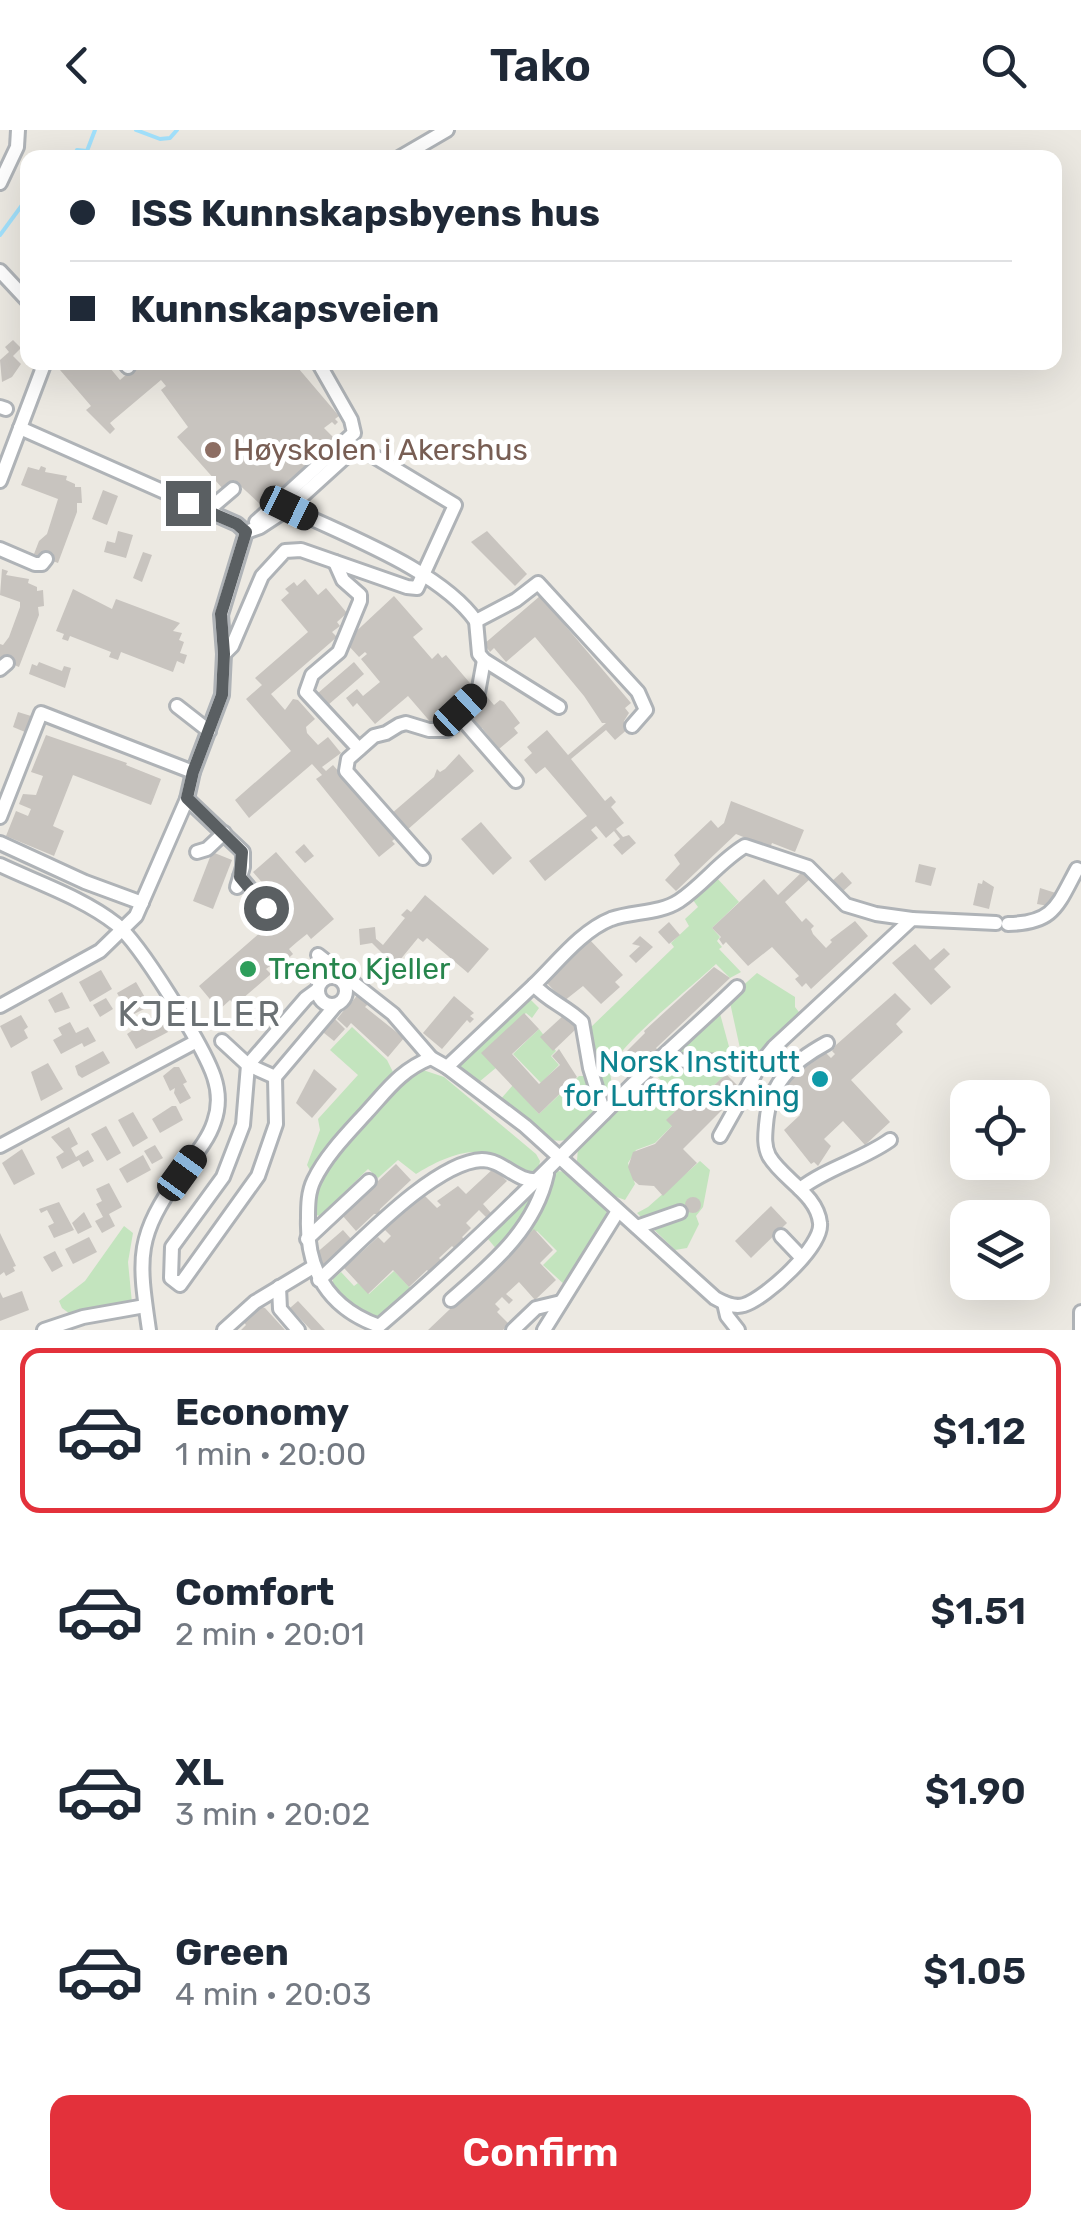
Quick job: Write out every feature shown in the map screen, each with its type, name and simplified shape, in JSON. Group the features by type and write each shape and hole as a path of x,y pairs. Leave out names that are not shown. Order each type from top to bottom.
{"street":[{"path":"0,183 17,146 18,130"},
{"path":"413,150 446,130"},
{"path":"0,271 20,292"},
{"path":"0,481 42,370"},
{"path":"0,1006 100,951 124,930 142,903 187,798 222,695 221,614 248,531 354,433 351,420 323,370"},
{"path":"20,428 248,531"},
{"path":"224,654 232,646 262,576 285,552 300,550 413,589 420,584 455,504 362,448 351,449 289,508 248,531"},
{"path":"207,511 232,488"},
{"path":"289,508 422,574 461,600 476,621 484,660 559,707"},
{"path":"0,549 35,564 46,559"},
{"path":"335,562 343,580 360,596 358,608 339,652 312,676 306,692 359,749"},
{"path":"476,621 538,583 638,692 646,710 632,726"},
{"path":"484,660 481,686 460,710 462,718 516,781"},
{"path":"177,706 209,731"},
{"path":"0,817 41,713 193,772"},
{"path":"423,858 346,771 348,759 374,736 399,725 447,730 462,718"},
{"path":"187,798 242,852 238,882 266,908"},
{"path":"198,852 224,834"},
{"path":"0,843 84,882 142,903"},
{"path":"447,1066 589,932 610,920 665,908 681,900 745,846 808,866 846,905 912,920 1037,922 1050,914 1077,869"},
{"path":"0,866 96,910 124,930 147,960 215,1080 217,1112 205,1141 148,1226 141,1259 148,1330"},
{"path":"720,1136 761,1063 805,1017 912,920"},
{"path":"318,955 341,978 394,1014 431,1058 447,1066 561,1158 724,1303 739,1306 758,1298 818,1240 818,1215 769,1156 765,1140 767,1114 781,1078 801,1058 827,1043"},
{"path":"325,978 341,978 346,993 342,1002 275,1078 276,1124 258,1176 180,1284 171,1278 172,1247 222,1177 243,1125 248,1065 325,978"},
{"path":"534,985 547,1000 582,1022 590,1068 604,1113"},
{"path":"431,1058 406,1068 327,1160 313,1182 308,1200 307,1239 316,1273 334,1301 357,1318 380,1328 737,987"},
{"path":"317,990 323,1003 335,1006"},
{"path":"222,1041 248,1065 275,1078"},
{"path":"0,1146 195,1042"},
{"path":"660,1060 761,1063"},
{"path":"800,1189 890,1140"},
{"path":"224,1330 278,1286 316,1273 444,1173 482,1160 501,1165 518,1177 543,1176"},
{"path":"451,1300 520,1235 532,1218 543,1176"},
{"path":"307,1239 368,1180"},
{"path":"544,1330 618,1211"},
{"path":"637,1227 680,1212"},
{"path":"781,1236 802,1258"},
{"path":"278,1286 280,1309 298,1330"},
{"path":"513,1330 536,1308 562,1302"},
{"path":"724,1303 738,1330"},
{"path":"44,1330 64,1322 145,1306"},
{"path":"1081,1312 1081,1330"}],"green space":[{"path":"715,876 739,902 712,928 720,937 719,949 741,972 730,978 716,964 658,1015 616,1059 611,1071 614,1092 608,1096 603,1093 590,1028 674,947 671,943 689,926 685,919 698,907 693,900"},
{"path":"757,973 795,997 795,1007 802,1016 753,1063 743,1062 729,998"},
{"path":"529,998 539,1008 532,1018 526,1013 484,1052 497,1067 479,1082 460,1067 461,1058"},
{"path":"719,1010 734,1065 669,1058"},
{"path":"352,1027 387,1060 394,1074 311,1172 307,1165 320,1130 318,1119 358,1075 330,1050"},
{"path":"539,1029 556,1051 551,1056 559,1065 541,1083 513,1054"},
{"path":"663,1064 727,1073 689,1109 654,1073"},
{"path":"423,1070 444,1077 536,1154 540,1161 538,1171 528,1176 496,1156 476,1152 449,1157 416,1174 398,1160 378,1178 368,1169 320,1216 312,1214 317,1192 337,1154 413,1072"},
{"path":"579,1076 587,1076 594,1098 594,1115 570,1138 561,1141 542,1135 499,1101 513,1085 539,1114"},
{"path":"647,1081 676,1110 669,1118 674,1124 655,1143 636,1150 628,1163 635,1184 625,1200 614,1196 577,1161 578,1147"},
{"path":"700,1161 710,1170 703,1207 696,1216 699,1224 687,1248 675,1250 637,1213"},
{"path":"567,1172 607,1206 606,1221 565,1285 543,1265 557,1251 537,1231 531,1236 527,1231 551,1175"},
{"path":"531,1187 543,1190 532,1218 498,1251 483,1233"},
{"path":"124,1226 133,1233 128,1262 132,1303 70,1314 59,1301 85,1281"},
{"path":"394,1271 413,1291 380,1315 364,1314 332,1289 333,1279 341,1272 369,1294"}],"building":[{"path":"13,340 20,347 13,356 20,365 12,377 2,382 0,360 9,352 5,347"},
{"path":"60,370 112,370 120,380 132,370 300,370 339,416 335,425 332,422 324,428 334,438 329,442 331,445 261,505 234,480 223,489 177,437 188,427 161,390 166,386 161,380 110,423 115,429 110,434 86,410 91,406"},
{"path":"41,466 46,468 45,472 67,476 66,480 81,487 82,503 77,503 58,563 34,554 47,534 58,499 21,485 28,467 39,470"},
{"path":"103,490 118,496 107,525 92,519"},
{"path":"118,531 133,535 126,558 104,552 107,541 115,543"},
{"path":"487,531 527,574 515,586 471,542"},
{"path":"143,552 152,555 142,582 133,578"},
{"path":"2,569 8,571 6,575 29,579 28,583 37,591 43,590 44,606 38,607 39,615 19,667 0,659 0,644 9,637 20,607 20,602 0,595"},
{"path":"305,579 318,595 326,588 347,613 332,632 337,637 271,694 285,710 293,699 298,700 315,719 306,727 307,733 318,745 328,737 341,753 322,767 326,771 333,765 387,827 396,820 391,814 434,777 437,769 445,769 459,754 474,771 406,831 400,824 391,832 395,844 379,857 316,779 322,775 312,764 249,818 235,800 291,751 246,699 262,685 255,678 308,632 281,600 289,593 285,589"},
{"path":"73,589 112,609 116,599 180,623 173,631 182,633 180,653 187,655 184,664 177,661 173,672 121,652 118,660 109,657 111,652 70,636 68,641 62,639 64,634 56,631"},
{"path":"394,596 423,629 413,637 432,659 438,653 442,658 446,655 475,689 433,725 408,696 375,724 357,703 353,707 346,698 357,689 363,696 380,682 361,659 367,654 359,657 348,645 352,642 349,638"},
{"path":"540,596 631,703 625,708 629,713 624,721 629,728 615,740 606,730 571,759 605,801 611,796 616,802 611,807 624,823 616,829 636,843 622,855 613,845 620,839 614,831 606,838 596,826 591,830 598,838 545,881 529,861 587,816 545,767 536,774 524,760 532,753 527,747 547,730 568,755 606,723 602,723 535,637 506,662 494,648 490,652 484,644"},
{"path":"39,662 62,671 64,666 71,668 65,688 29,674 32,664 37,666"},
{"path":"354,662 364,674 328,705 318,693"},
{"path":"483,692 494,705 500,700 504,702 520,723 514,728 518,733 499,749 482,728 479,730 465,708"},
{"path":"18,712 31,716 25,732 13,727"},
{"path":"46,735 161,779 151,805 73,775 53,826 64,831 54,856 6,836 16,811 28,816 31,809 19,804 23,794 36,795 43,776 31,772"},
{"path":"731,801 804,830 795,852 772,843 770,848 736,834 676,891 665,880 680,864 674,855 711,820 718,828 724,823"},
{"path":"481,822 512,858 493,875 461,839"},
{"path":"304,844 314,856 305,863 295,852"},
{"path":"212,852 232,860 213,909 193,901"},
{"path":"276,852 334,919 311,939 307,934 297,942 289,949 293,954 277,969 273,964 266,969 271,974 235,1005 230,1000 219,1010 199,986 286,910 253,872"},
{"path":"919,864 936,868 931,886 915,882"},
{"path":"803,871 810,879 785,902 802,922 806,918 814,926 813,934 826,948 830,940 855,921 868,936 811,989 806,983 802,987 795,979 799,976 772,947 748,966 726,942 723,945 712,928 764,879 778,895"},
{"path":"842,872 852,883 841,893 831,882"},
{"path":"983,880 994,887 989,909 973,905 978,883"},
{"path":"1040,888 1059,894 1054,907 1037,904"},
{"path":"425,895 489,949 468,973 427,938 423,942 418,938 395,966 372,943 360,945 359,929 375,927 376,939 383,945 405,918 401,915 407,909 411,912"},
{"path":"669,922 680,935 669,944 658,932"},
{"path":"640,936 653,947 636,963 629,956 640,946 632,944"},
{"path":"589,939 623,975 615,982 620,987 601,1004 583,986 564,1001 545,981"},
{"path":"915,944 930,960 944,948 950,954 934,969 951,987 931,1005 892,963"},
{"path":"714,967 730,978 656,1048 656,1055 653,1052 632,1072 619,1059"},
{"path":"101,970 112,989 90,1002 79,982"},
{"path":"136,982 150,1006 130,1016 117,993"},
{"path":"62,992 70,1008 55,1013 48,1000"},
{"path":"359,993 370,1002 365,1007 404,1038 388,1057 351,1023 347,1028 337,1019 347,1000 351,1003"},
{"name":"Norsk Institutt for Luftforskning","path":"895,993 911,1009 896,1024 903,1032 851,1080 890,1122 865,1145 843,1121 824,1139 831,1146 818,1166 811,1164 784,1130 800,1115 782,1095 786,1083 807,1061 826,1053 831,1058 836,1045"},
{"path":"454,996 474,1013 470,1016 474,1019 470,1023 467,1020 442,1049 423,1033"},
{"path":"106,998 113,1009 100,1017 93,1005"},
{"path":"524,1013 539,1029 512,1054 539,1084 560,1065 552,1056 559,1049 577,1077 539,1114 481,1053"},
{"path":"157,1014 168,1032 136,1049 127,1034"},
{"path":"21,1015 28,1027 24,1030 28,1038 11,1048 0,1026"},
{"path":"564,1015 577,1028 553,1051 540,1037"},
{"path":"332,1016 345,1029 334,1041 319,1029"},
{"path":"70,1022 76,1033 88,1027 96,1041 61,1054 53,1040 62,1035 58,1028"},
{"path":"103,1051 110,1063 82,1078 78,1075 75,1066"},
{"path":"48,1063 63,1089 41,1101 31,1072"},
{"path":"179,1067 191,1098 180,1104 175,1088 170,1091 163,1076"},
{"path":"314,1069 337,1089 312,1118 296,1103"},
{"path":"726,1074 742,1090 683,1149 697,1163 663,1196 654,1186 639,1185 628,1167 633,1152 655,1144 672,1126 666,1120 683,1104 688,1110"},
{"path":"176,1106 183,1120 160,1133 152,1119"},
{"path":"133,1112 148,1138 133,1147 118,1120"},
{"path":"106,1126 121,1153 107,1161 91,1134"},
{"path":"69,1127 78,1144 71,1148 76,1157 88,1150 94,1161 83,1167 79,1160 62,1169 56,1157 64,1152 51,1137"},
{"path":"155,1145 163,1158 152,1164 144,1151"},
{"path":"22,1149 35,1174 14,1185 2,1163"},
{"path":"143,1155 151,1170 127,1183 119,1169"},
{"path":"396,1164 411,1180 379,1214 356,1231 342,1215"},
{"path":"494,1168 507,1181 483,1204 491,1213 486,1217 479,1210 466,1223 471,1228 462,1237 467,1242 456,1250 452,1246 439,1258 443,1262 432,1275 427,1270 409,1287 393,1270 368,1294 344,1268 378,1237 384,1243 391,1236 383,1228 421,1192 437,1208 441,1205 437,1201 458,1186 466,1194"},
{"path":"109,1183 122,1207 109,1214 115,1226 102,1233 95,1221 103,1217 96,1204 102,1201 96,1189"},
{"path":"693,1197 701,1205 693,1213 685,1205"},
{"path":"59,1202 74,1230 54,1238 48,1226 54,1223 47,1210 41,1213 39,1209"},
{"path":"771,1206 787,1223 751,1258 735,1241"},
{"path":"84,1212 92,1227 78,1234 72,1223"},
{"path":"534,1229 553,1250 540,1263 556,1280 535,1300 519,1282 506,1294 513,1300 509,1304 502,1297 495,1304 509,1324 503,1330 428,1330"},
{"path":"343,1230 351,1239 349,1244 325,1267 314,1255"},
{"path":"0,1233 16,1266 6,1276 4,1272 0,1275"},
{"path":"89,1237 97,1252 73,1264 65,1249"},
{"path":"55,1251 63,1266 52,1272 43,1257"},
{"path":"22,1291 29,1310 0,1321 0,1292 3,1298"},
{"path":"298,1301 325,1330 311,1330 290,1308"},
{"path":"259,1306 285,1330 241,1330 246,1325 243,1321"}],"waterway":[{"path":"87,150 95,130"},
{"path":"136,130 160,139 170,138 177,130"},
{"path":"0,235 20,208"}],"place":[{"name":"Høyskolen i Akershus","path":"213,450"},
{"name":"Trento Kjeller","path":"248,969"},
{"name":"Norsk Institutt for Luftforskning","path":"820,1079"}],"district":[{"name":"KJELLER","path":"200,1014"}],"route":[{"path":"188,503 237,524 246,532 221,614 222,695 187,798 242,852 240,877 266,908"}]}
